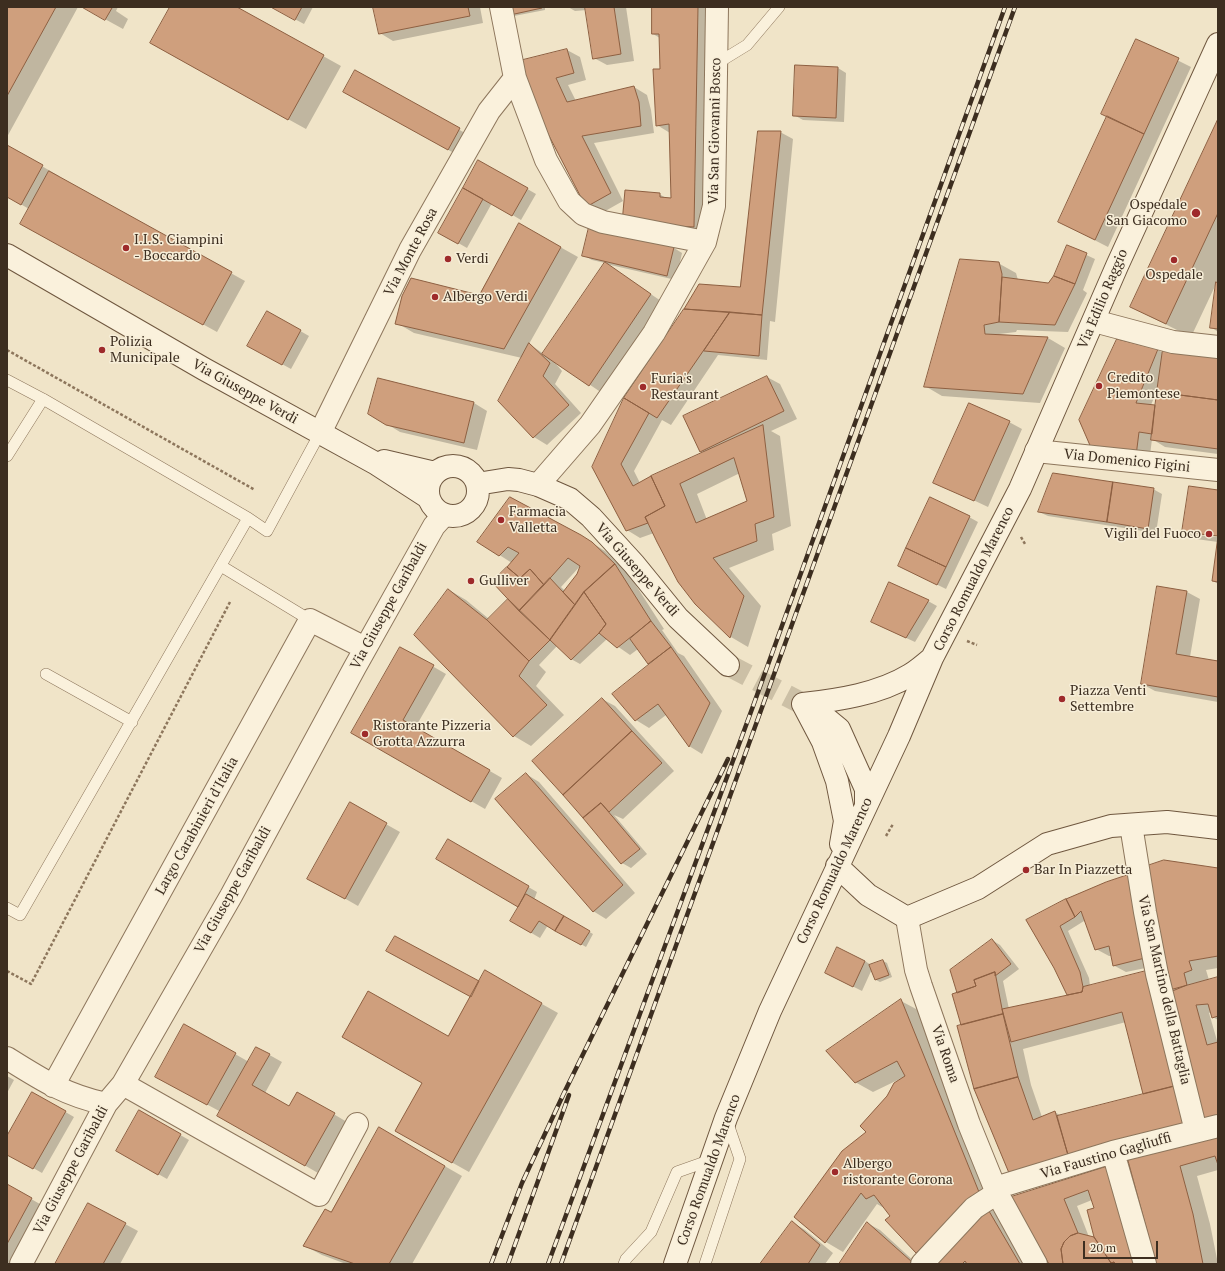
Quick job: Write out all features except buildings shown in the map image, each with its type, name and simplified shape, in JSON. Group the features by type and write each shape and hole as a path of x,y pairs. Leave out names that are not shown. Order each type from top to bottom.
{"street":[{"path":"501,7 515,78 546,160 569,201 583,214 603,222 705,242"},
{"name":"Via San Giovanni Bosco","path":"544,478 590,425 654,333 705,242 714,206 718,7"},
{"name":"Via Edilio Raggio","path":"1020,490 1094,321 1116,266 1218,44"},
{"name":"Via Monte Rosa","path":"320,433 410,250 489,111 515,78"},
{"name":"Via Giuseppe Verdi","path":"7,255 204,369 404,480 429,498 433,506 444,515"},
{"path":"1094,321 1173,342 1218,347"},
{"name":"Via Domenico Figini","path":"1036,451 1218,470"},
{"name":"Via Giuseppe Verdi","path":"360,455 435,473"},
{"path":"429,498 428,485 435,473 449,466 457,466 470,472 477,484 477,499 471,509 460,516 444,515"},
{"name":"Via Giuseppe Verdi","path":"477,484 508,478 544,478 591,517 634,564 678,618 728,665"},
{"name":"Corso Romualdo Marenco","path":"675,1264 726,1118 770,1010 836,866 899,736 932,658 1020,490"},
{"name":"Via Giuseppe Garibaldi","path":"21,1264 106,1104 123,1084 231,896 365,648 434,526 444,515"},
{"path":"310,620 365,648"},
{"name":"Largo Carabinieri d'Italia","path":"53,1086 310,620"},
{"path":"803,704 846,698 880,688 909,675 932,658"},
{"path":"803,704 822,715 839,729 866,789 866,803"},
{"path":"803,704 823,742 837,781 845,821 836,866 868,895 907,918 978,888 1047,844 1111,826 1167,822 1218,828"},
{"name":"Via San Martino della Battaglia","path":"1131,825 1157,974 1196,1131"},
{"name":"Via Roma","path":"907,918 916,970 969,1124 996,1190 1036,1264"},
{"path":"7,1058 53,1086 82,1099 106,1104"},
{"path":"123,1084 319,1195 357,1124"},
{"name":"Via Faustino Gagliuffi","path":"922,1264 974,1208 996,1190 1113,1152 1218,1126"},
{"path":"1113,1152 1145,1264"}],"lane":[{"path":"716,64 747,45 779,7"},
{"path":"7,380 43,399 248,518 267,531 320,433"},
{"path":"7,456 43,399"},
{"path":"7,908 20,915 248,518"},
{"path":"221,566 310,620"},
{"path":"46,674 132,722"},
{"path":"705,1264 740,1159 726,1118"},
{"path":"624,1264 626,1258 651,1232 677,1172 711,1160"}],"path":[{"path":"7,350 255,490"},
{"path":"7,971 31,984 230,602"},
{"path":"966,640 977,645"},
{"path":"886,836 894,824"}],"tunnel":[{"path":"728,665 803,704"}],"railway":[{"path":"548,1264 752,709 1005,7"},
{"path":"561,1264 1015,7"},
{"path":"491,1264 522,1183 564,1093 728,759"},
{"path":"508,1264 569,1095"}],"place":[{"name":"Ospedale San Giacomo","path":"1196,213"},
{"name":"I.I.S. Ciampini - Boccardo","path":"126,248"},
{"name":"Verdi","path":"448,259"},
{"name":"Ospedale","path":"1174,260"},
{"name":"Albergo Verdi","path":"435,297"},
{"name":"Polizia Municipale","path":"102,350"},
{"name":"Credito Piemontese","path":"1099,386"},
{"name":"Furia's Restaurant","path":"643,387"},
{"name":"Farmacia Valletta","path":"501,520"},
{"name":"Vigili del Fuoco","path":"1209,534"},
{"name":"Gulliver","path":"471,581"},
{"name":"Piazza Venti Settembre","path":"1062,699"},
{"name":"Ristorante Pizzeria Grotta Azzurra","path":"365,734"},
{"name":"Bar In Piazzetta","path":"1026,870"},
{"name":"Albergo ristorante Corona","path":"835,1172"}]}
